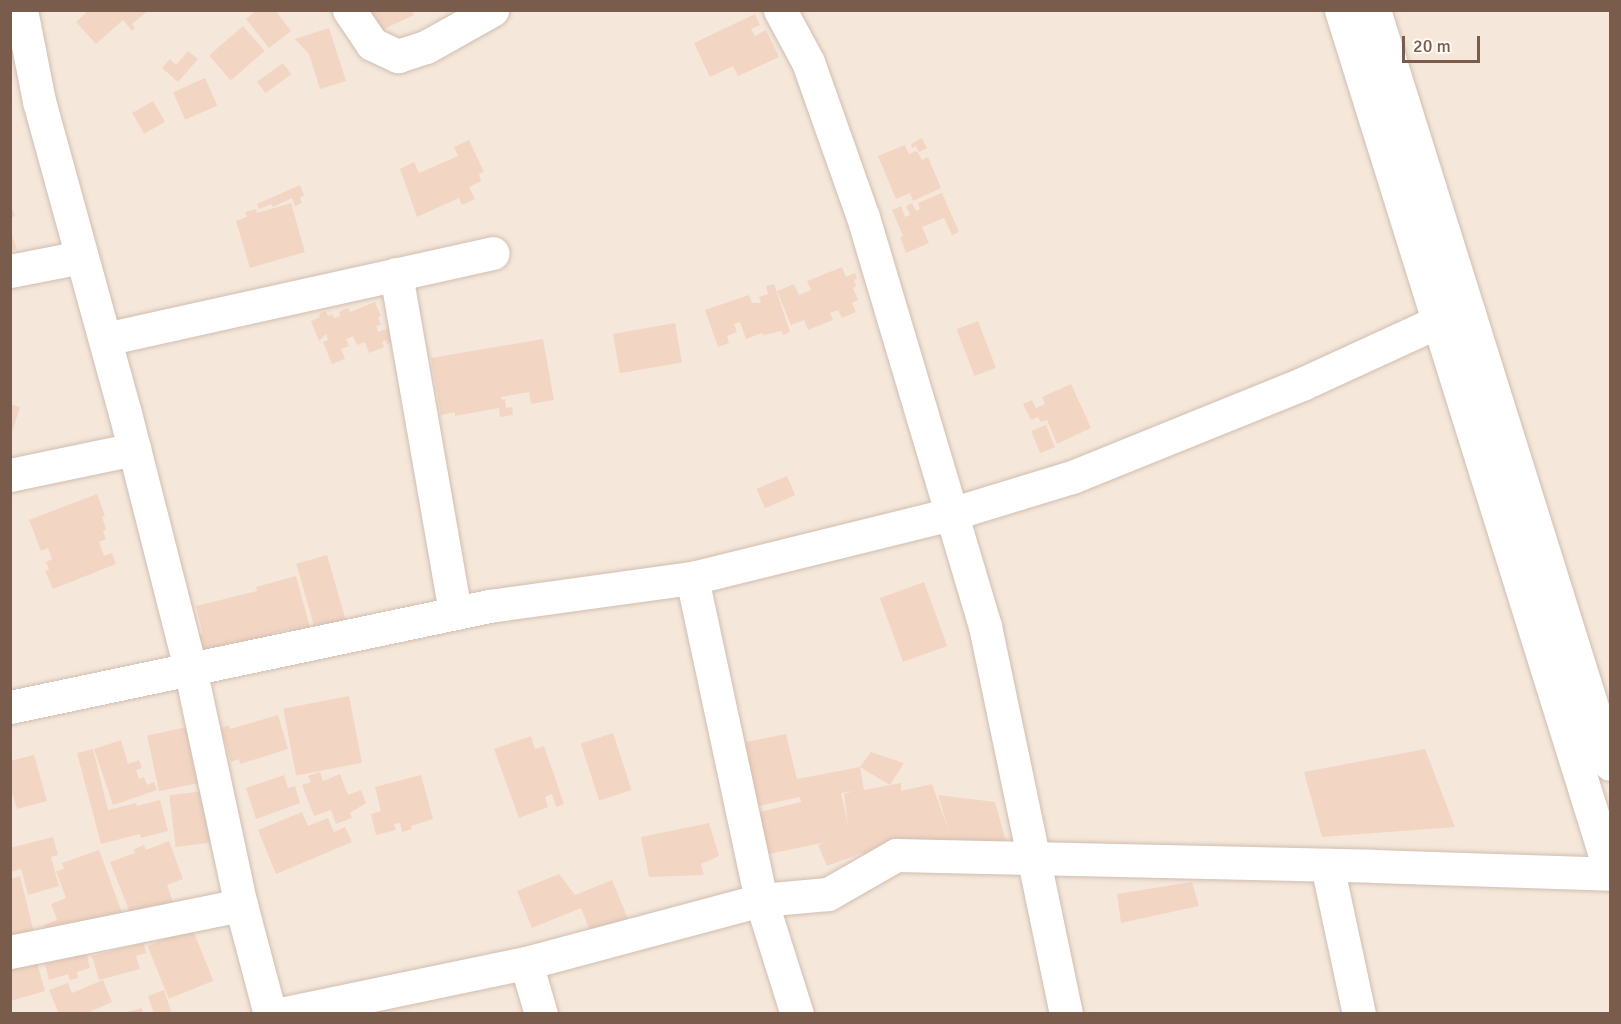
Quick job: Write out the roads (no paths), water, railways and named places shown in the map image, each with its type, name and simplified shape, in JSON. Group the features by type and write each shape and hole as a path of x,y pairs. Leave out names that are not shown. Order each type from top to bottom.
{"street":[{"path":"21,10 39,101 105,339 190,668 241,905 270,1014"},
{"path":"349,10 372,44 398,56 426,47 492,10"},
{"path":"780,10 808,62 863,217 985,626 1066,1014"},
{"path":"1341,10 1454,316 1611,764"},
{"path":"281,1014 526,963 761,900 828,894 896,855 1328,864 1611,873 1454,316 1374,10"},
{"path":"105,339 493,253"},
{"path":"10,271 82,257"},
{"path":"396,274 455,613"},
{"path":"10,707 489,606 692,578 951,514 1072,477 1302,384 1454,316"},
{"path":"10,475 134,449"},
{"path":"692,578 761,900 797,1014"},
{"path":"1328,864 1359,1014"},
{"path":"10,952 241,905"},
{"path":"526,963 541,1014"}]}
